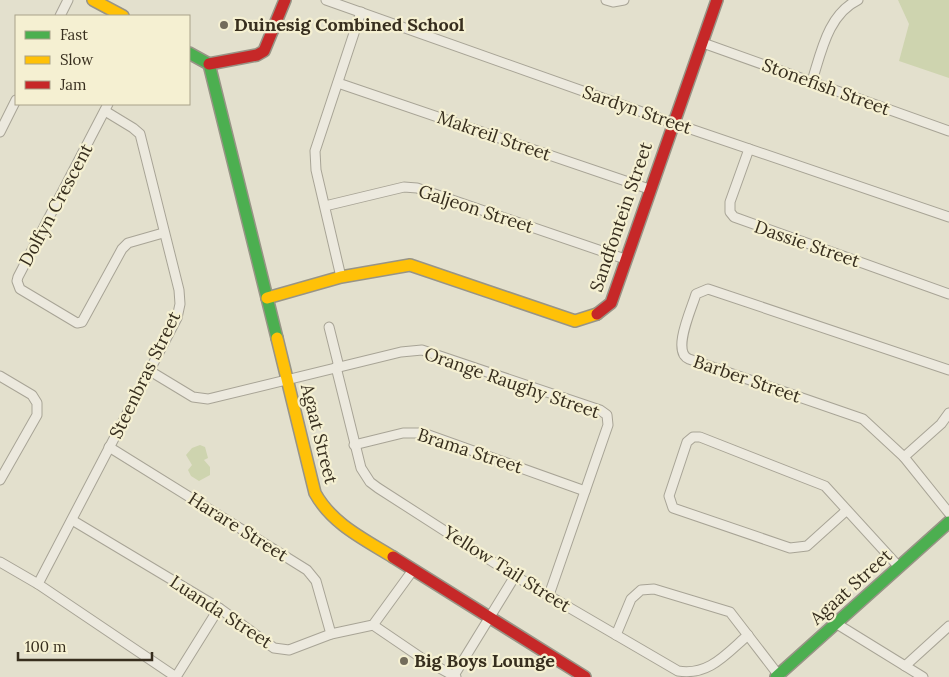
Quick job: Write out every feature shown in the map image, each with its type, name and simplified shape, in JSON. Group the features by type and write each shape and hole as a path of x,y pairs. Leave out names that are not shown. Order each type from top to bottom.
{"street":[{"path":"60,15 68,0"},
{"path":"93,0 121,15"},
{"path":"190,54 209,64 257,55 264,51 285,0"},
{"name":"Sardyn Street","path":"326,0 673,123 949,217"},
{"path":"606,0 613,2 624,0"},
{"name":"Sandfontein Street","path":"267,298 340,277 410,265 574,321 594,316 611,304 649,189 717,0"},
{"path":"812,82 823,48 838,16 846,6 858,0"},
{"path":"340,277 316,170 315,151 362,12"},
{"name":"Stonefish Street","path":"703,43 949,131"},
{"name":"Agaat Street","path":"209,64 316,493 323,507 333,519 491,617 569,673 585,677"},
{"name":"Makreil Street","path":"338,84 649,189"},
{"path":"0,132 15,102"},
{"name":"Dolfyn Crescent","path":"107,107 18,276 17,281 20,289 76,323 82,322 122,250 128,244 163,233"},
{"name":"Steenbras Street","path":"38,584 177,318 180,304 179,290 163,233 140,134 107,107"},
{"name":"Dassie Street","path":"749,149 730,202 730,212 734,217 949,294"},
{"name":"Galjeon Street","path":"325,206 404,187 417,188 625,259"},
{"name":"Barber Street","path":"949,370 711,290 704,290 696,294 680,344 685,358 857,416 870,425 904,457 949,513"},
{"name":"Yellow Tail Street","path":"329,327 354,445 361,468 370,482 515,576 669,666 687,672 707,669 748,635"},
{"name":"Orange Raughy Street","path":"150,371 193,397 201,399 401,352 422,350 600,410 607,415 608,425 549,595"},
{"path":"0,376 32,395 37,402 38,414 0,480"},
{"path":"904,457 941,424 949,413"},
{"name":"Brama Street","path":"354,445 404,432 423,433 585,490"},
{"path":"847,510 807,546 790,548 673,508 669,496 687,442 693,438 700,438 819,482 837,496 847,510 899,566"},
{"name":"Harare Street","path":"109,447 307,570 316,581 331,634"},
{"name":"Luanda Street","path":"72,520 219,608 274,648 281,651 331,634 373,625"},
{"name":"Agaat Street","path":"778,676 949,522"},
{"path":"0,562 38,584 176,677 219,608"},
{"path":"413,570 373,625 422,659 455,676 515,576"},
{"path":"616,635 631,599 641,590 654,589 730,612 778,676"},
{"path":"837,624 923,677"},
{"path":"905,666 949,626"}],"green space":[{"path":"898,0 949,0 949,78 899,61 909,24"},
{"path":"200,445 205,447 208,458 204,460 210,467 210,475 199,481 191,476 188,470 192,465 186,455 192,448"}],"traffic: fast":[{"path":"190,54 209,64"},
{"path":"209,64 277,338"},
{"path":"776,677 949,522"}],"traffic: slow":[{"path":"93,0 121,15"},
{"path":"267,298 341,277 410,265 575,321 597,314"},
{"path":"277,338 315,493 330,514 360,537 393,557"}],"traffic: jam":[{"path":"209,64 257,55 264,51 285,0"},
{"path":"597,314 611,303 717,0"},
{"path":"393,557 585,677"}],"place":[{"name":"Duinesig Combined School","path":"224,25"},
{"name":"Big Boys Lounge","path":"404,661"}]}
